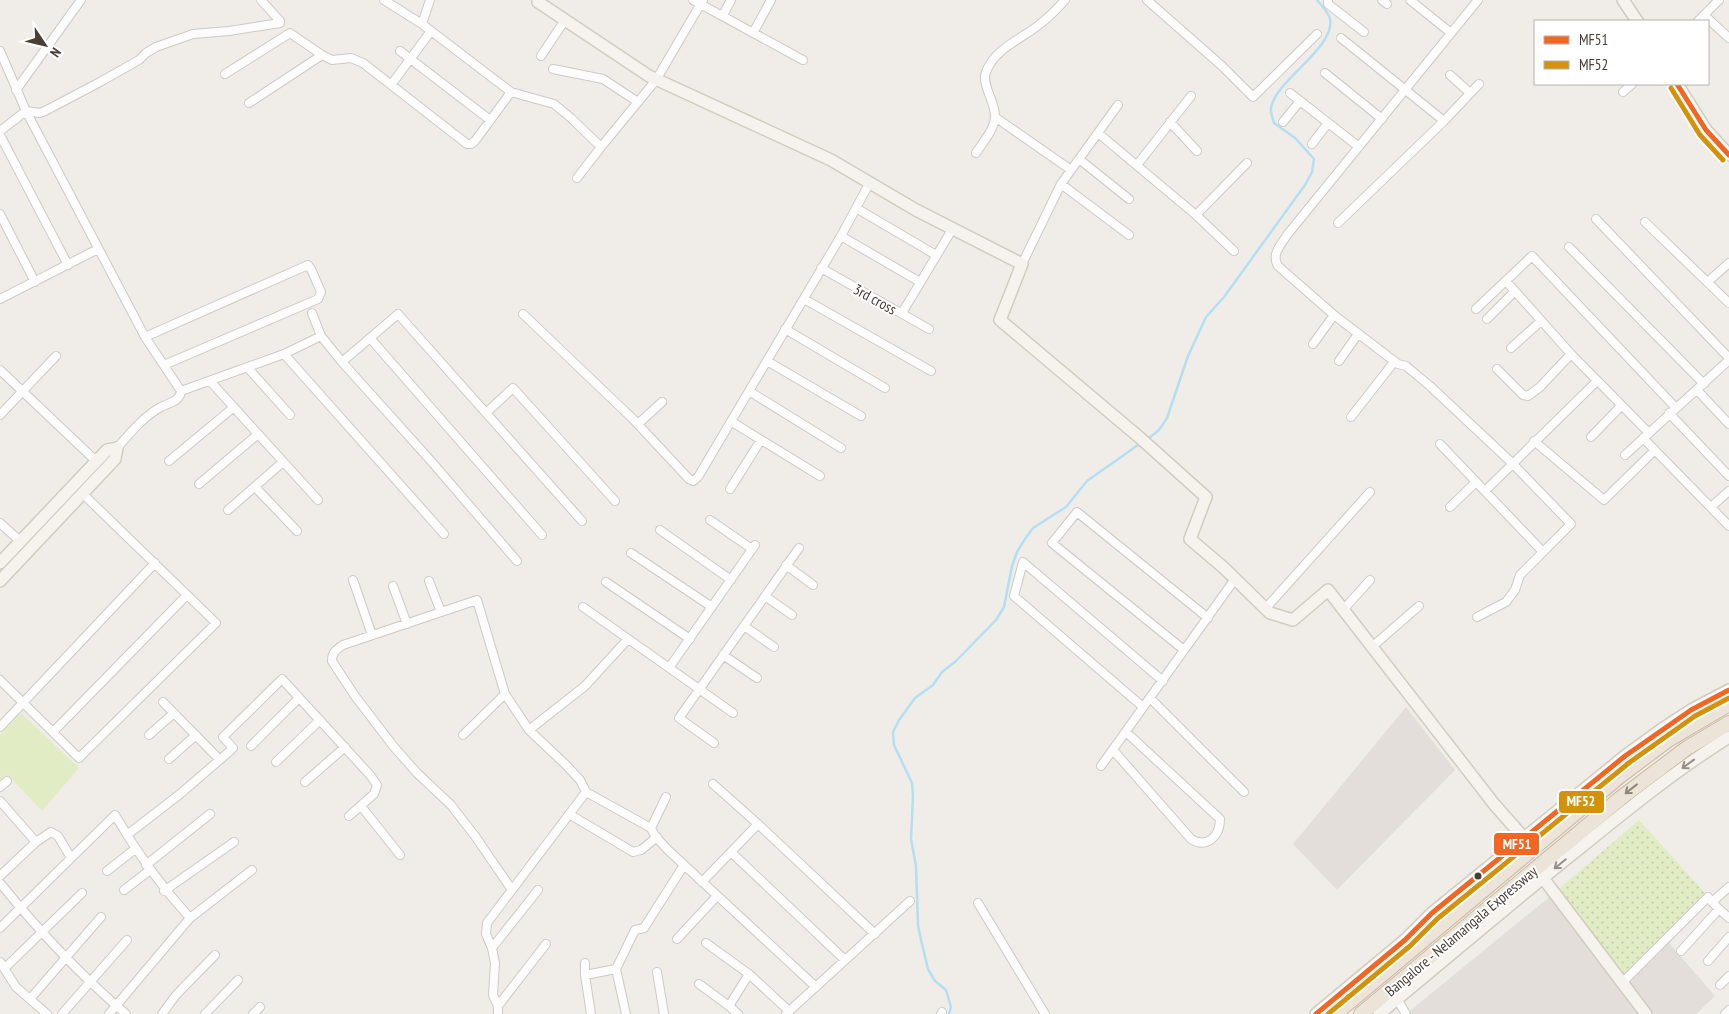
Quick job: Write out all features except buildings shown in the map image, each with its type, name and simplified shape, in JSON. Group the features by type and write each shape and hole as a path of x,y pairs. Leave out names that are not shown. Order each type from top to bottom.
{"highway":[{"name":"Bangalore - Nelamangala Expressway","path":"1335,1014 1620,776 1668,740 1729,704"},
{"name":"Bangalore - Nelamangala Expressway","path":"1362,1014 1622,797 1687,748 1729,722"}],"street":[{"path":"16,90 81,0"},
{"path":"0,131 26,111 40,113 45,111 139,60 156,47 193,34 280,23 273,12 261,0"},
{"path":"384,0 392,2 511,92 554,104 601,147"},
{"path":"422,24 430,0"},
{"path":"539,0 538,2 564,20 656,80 831,160 916,210 1022,264"},
{"path":"693,0 702,2 803,60"},
{"path":"724,15 731,0"},
{"path":"753,33 771,0"},
{"path":"976,153 992,129 995,117 992,100 985,83 985,72 994,59 1007,46 1039,25 1065,0"},
{"path":"1147,0 1222,66 1253,97 1317,34"},
{"path":"1328,0 1328,4 1364,32"},
{"path":"1410,0 1451,33"},
{"path":"1623,0 1636,20"},
{"path":"1699,20 1718,0"},
{"path":"1476,1 1287,235 1275,254 1275,260 1278,266 1334,315 1394,362 1406,366 1430,386 1512,463 1571,524 1520,575 1514,590 1506,602 1477,618"},
{"path":"577,178 656,80 702,2"},
{"path":"1704,15 1729,38"},
{"path":"542,56 564,20"},
{"path":"391,85 431,31"},
{"path":"225,74 290,33 332,60 351,58 363,63 467,144 475,141 511,92"},
{"path":"1341,38 1444,121"},
{"path":"400,50 490,120"},
{"path":"0,51 26,111 98,249 145,337 181,391 178,399 159,408 132,430 117,448 115,459 0,581"},
{"path":"249,103 322,55"},
{"path":"553,69 603,79 638,102"},
{"path":"1325,73 1382,119"},
{"path":"1450,75 1470,93"},
{"path":"1338,223 1444,121 1479,84"},
{"path":"1623,92 1631,85"},
{"path":"1678,85 1706,130 1728,150"},
{"path":"1290,93 1359,147"},
{"path":"1137,165 1191,96"},
{"path":"1283,122 1300,101"},
{"path":"1118,105 1061,184 1022,264 1000,320 1139,437 1206,497 1190,539 1265,609 1270,613 1293,620 1328,590 1482,790 1524,838"},
{"path":"995,117 1072,170"},
{"path":"1170,122 1197,151"},
{"path":"1312,144 1328,123"},
{"path":"1098,133 1196,215 1234,251"},
{"path":"0,136 68,265"},
{"path":"1079,160 1129,199"},
{"path":"1196,215 1247,163"},
{"path":"523,314 638,424 693,481 698,477 732,422 841,236 870,182"},
{"path":"1061,184 1129,235"},
{"path":"856,208 936,256"},
{"path":"0,214 35,282"},
{"path":"1596,219 1728,364 1625,455"},
{"path":"1645,222 1729,302"},
{"path":"902,314 952,228"},
{"path":"841,236 920,282"},
{"path":"1569,247 1704,384"},
{"path":"1,296 35,282 98,249"},
{"path":"1476,310 1532,256 1673,411 1729,476"},
{"path":"1712,278 1729,262"},
{"path":"145,337 306,265 310,266 321,292 318,300 164,365"},
{"name":"3rd cross","path":"821,268 929,330"},
{"path":"1506,281 1541,322 1621,406 1655,450 1729,526"},
{"path":"1487,319 1515,291"},
{"path":"804,298 931,371"},
{"path":"312,313 321,336 342,362 517,561"},
{"path":"342,362 398,314 582,521"},
{"path":"1313,344 1334,315"},
{"path":"1511,348 1541,322"},
{"path":"785,329 885,388"},
{"path":"1339,362 1358,334"},
{"path":"181,391 284,354 321,336"},
{"path":"370,338 542,535"},
{"path":"284,354 444,534"},
{"path":"1497,369 1523,395 1528,396 1571,354"},
{"path":"0,415 56,356"},
{"path":"767,361 861,416"},
{"path":"1351,417 1394,362"},
{"path":"247,367 290,415"},
{"path":"0,370 96,461"},
{"path":"210,381 318,500"},
{"path":"1485,491 1597,381"},
{"path":"486,413 513,388 615,501"},
{"path":"1697,390 1729,424"},
{"path":"749,391 841,448"},
{"path":"638,424 662,402"},
{"path":"1590,437 1621,406"},
{"path":"169,461 234,407"},
{"path":"732,422 820,476"},
{"path":"199,484 258,434"},
{"path":"730,489 761,440"},
{"path":"1534,441 1604,500 1655,450"},
{"path":"1440,444 1543,552"},
{"path":"0,563 107,450 117,448"},
{"path":"228,510 283,462"},
{"path":"1450,507 1476,482"},
{"path":"255,486 297,532"},
{"path":"1711,507 1729,491"},
{"path":"1265,609 1370,492"},
{"path":"0,680 79,758 216,624 83,494"},
{"path":"1184,650 1052,543 1078,512 1208,618"},
{"path":"669,668 754,547 710,520"},
{"path":"0,523 20,542"},
{"path":"660,530 731,580"},
{"path":"714,743 679,718 799,548"},
{"path":"631,553 712,607"},
{"path":"1143,707 1014,596 1023,562 1163,681"},
{"path":"0,727 155,563"},
{"path":"786,566 813,585"},
{"path":"1102,766 1235,579"},
{"path":"353,580 372,635"},
{"path":"1344,609 1370,580"},
{"path":"429,581 441,612"},
{"path":"606,582 690,639"},
{"path":"393,586 407,624"},
{"path":"53,732 187,596"},
{"path":"765,596 792,615"},
{"path":"512,890 451,805 417,773 354,696 332,661 334,651 343,645 476,600 505,694 528,730 566,765 580,780 586,792 651,828 656,837 684,866 816,987"},
{"path":"1372,646 1419,606"},
{"path":"583,607 733,713"},
{"path":"744,626 774,647"},
{"path":"528,730 585,686 628,639"},
{"path":"723,655 757,678"},
{"path":"127,836 180,794 233,748 223,737 282,679 345,747 377,785 374,794 349,816"},
{"path":"1316,1014 1405,940 1432,913 1611,767 1664,727 1729,690"},
{"path":"463,736 505,694"},
{"path":"251,746 299,698"},
{"path":"1150,698 1244,792"},
{"path":"163,702 220,760"},
{"path":"150,735 174,713"},
{"path":"276,762 320,720"},
{"path":"1113,750 1191,839 1198,843 1205,843 1211,840 1220,826 1220,819 1126,732"},
{"path":"170,759 196,736"},
{"path":"1379,1014 1543,878 1668,778 1729,738"},
{"path":"306,782 345,747"},
{"path":"0,787 7,781"},
{"path":"713,784 874,934"},
{"path":"498,1010 493,996 495,963 492,948 486,934 488,922 586,792"},
{"path":"651,828 666,797"},
{"path":"0,802 36,842"},
{"path":"361,806 400,856"},
{"path":"124,890 210,814"},
{"path":"569,814 633,852 641,850 656,837"},
{"path":"0,928 114,815 164,891 190,918"},
{"path":"702,882 758,824"},
{"path":"0,876 36,842 51,832 58,836 71,858"},
{"path":"164,891 234,842"},
{"path":"108,871 135,849"},
{"path":"731,852 846,960"},
{"path":"626,1014 616,969 635,930 644,928 684,866"},
{"path":"109,1014 190,918 252,870"},
{"path":"1543,878 1646,1014"},
{"path":"0,884 66,959 126,1014"},
{"path":"1712,902 1729,887"},
{"path":"492,948 538,890"},
{"path":"47,1014 16,987 2,965 41,932 82,893"},
{"path":"677,939 717,896"},
{"path":"1622,983 1708,897 1729,918"},
{"path":"706,942 749,974 787,1012 910,900"},
{"path":"978,903 1045,1014"},
{"path":"1681,951 1719,909"},
{"path":"30,999 101,917"},
{"path":"1708,961 1729,937"},
{"path":"62,1014 127,940"},
{"path":"498,1010 546,944"},
{"path":"162,1014 176,996 215,955"},
{"path":"585,963 591,1014"},
{"path":"585,975 616,969"},
{"path":"657,972 664,1014"},
{"path":"729,1006 749,974"},
{"path":"1720,985 1729,976"},
{"path":"205,1014 238,980"},
{"path":"699,984 738,1014"},
{"path":"1397,999 1406,1014"},
{"path":"253,1014 260,1007"},
{"path":"1725,1014 1729,1010"}],"shaded area":[{"path":"1406,707 1455,770 1337,890 1293,844"},
{"path":"1558,890 1625,976 1663,936 1715,996 1696,1014 1406,1014"}],"green space":[{"path":"21,713 79,768 42,811 8,775 0,782 0,735"},
{"path":"1639,820 1705,893 1625,976 1558,890"}],"waterway":[{"path":"1149,438 1159,430 1167,418 1188,356 1206,317 1224,297 1305,185 1312,172 1314,159 1295,138 1274,123 1271,110 1275,98 1324,41 1329,30 1330,19 1325,9 1317,0"},
{"path":"949,1014 951,1007 946,990 935,981 928,969 918,925 916,866 911,839 912,783 894,745 893,732 915,698 933,685 942,672 956,661 996,620 1004,607 1012,566 1017,552 1033,528 1066,507 1087,481 1138,445"}],"transit line":[{"name":"MF51","path":"1678,85 1706,130 1729,155"},
{"name":"MF52","path":"1671,88 1700,135 1723,160"},
{"name":"MF51","path":"1316,1014 1405,940 1432,913 1625,756 1691,710 1729,690"},
{"name":"MF52","path":"1328,1014 1410,946 1437,919 1630,762 1695,716 1729,698"}]}
